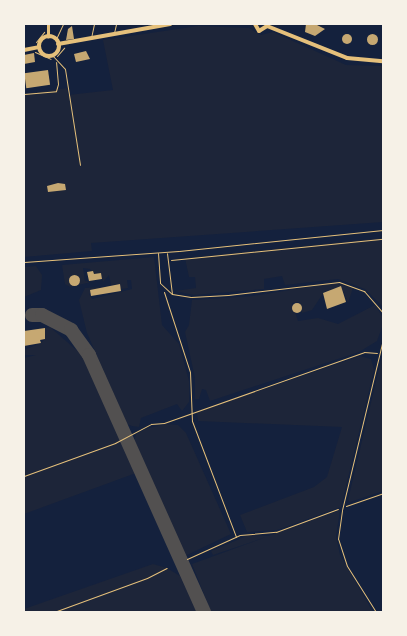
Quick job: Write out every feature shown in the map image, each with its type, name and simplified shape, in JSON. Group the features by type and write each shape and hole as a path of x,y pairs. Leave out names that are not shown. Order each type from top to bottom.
{"main road":[{"path":"58,44 170,24"},
{"path":"254,24 259,31 266,25 341,56 383,61"},
{"path":"24,50 36,48 41,40 48,37 56,40 58,44"},
{"path":"36,48 43,54 52,56 58,44"}],"street":[{"path":"47,25 48,37"}],"lane":[{"path":"56,40 64,24"},
{"path":"91,38 94,24"},
{"path":"114,34 116,24"},
{"path":"52,56 64,69 80,165"},
{"path":"24,94 56,91 58,84 56,62"},
{"path":"24,262 167,252 383,230"},
{"path":"158,252 163,289 172,294 191,297 228,295 339,282 364,291 383,313"},
{"path":"167,252 172,294"},
{"path":"376,612 341,553 338,539 343,507 383,339"}],"path":[{"path":"36,48 47,25"},
{"path":"168,260 374,238 383,239"},
{"path":"163,289 190,372 192,421 236,536"},
{"path":"24,476 115,442 152,424 192,412 364,352 380,353"},
{"path":"187,559 236,536 276,532 383,493"},
{"path":"54,612 147,578 167,568"}],"shaded area":[{"path":"198,26 249,28 261,35 273,32 346,65 383,66 383,222 91,243 92,251 24,257 24,94 67,88 68,95 113,90 103,40"},
{"path":"373,239 383,241 383,307 365,289 338,279 285,285 282,276 264,279 264,289 194,295 175,291 196,288 195,277 189,277 185,258"},
{"path":"154,257 162,325 179,344 189,381 189,402 182,411 177,404 141,418 139,427 127,424 87,333 79,300 85,288 100,287 89,294 92,299 132,289 131,280 127,280 128,288 121,289 120,284 111,285 109,275 103,282 101,273 94,274 90,269 83,268 85,281 91,282 70,287 65,284 62,265"},
{"path":"36,266 42,275 41,290 24,297 24,267"},
{"path":"334,283 353,288 348,303 341,286 324,292 312,310 302,313 299,302 292,303 298,321 318,318 338,324 375,305 382,316 382,327 377,341 359,352 210,401 206,390 202,389 199,399 195,399 195,378 185,332 189,325 192,300 253,296"},
{"path":"50,327 82,355 136,473 24,514 24,358 36,355 24,355 24,350 41,343 45,339 45,328"},
{"path":"383,352 383,491 350,502 348,500"},
{"path":"360,356 371,359 374,370 341,507 277,530 247,532 240,515 314,487 327,477 342,427 198,421 197,412"},
{"path":"166,424 178,425 186,433 231,534 185,556 134,442 136,434 145,429"},
{"path":"340,510 336,536 340,555 373,612 211,612 192,564 266,537 213,555 211,551 249,535 268,536"},
{"path":"153,564 167,568 180,576 197,612 24,612 24,609"}],"building":[{"path":"306,24 315,24 325,29 315,36 305,32"},
{"path":"72,26 74,39 66,40 68,29"},
{"path":"345,34 349,34 352,39 351,43 345,44 342,41 342,37"},
{"path":"370,34 374,34 377,39 376,43 370,44 367,41 367,37"},
{"path":"86,51 90,59 76,62 74,54"},
{"path":"34,53 35,62 24,64 24,55"},
{"path":"48,70 50,85 26,88 24,73"},
{"path":"58,183 65,184 66,190 48,192 47,186"},
{"path":"93,271 94,274 101,273 102,279 89,281 87,272"},
{"path":"74,274 80,280 74,286 68,280"},
{"path":"120,284 121,291 91,296 90,290"},
{"path":"341,286 346,302 327,309 323,293"},
{"path":"295,303 299,303 302,308 301,312 295,313 292,310 292,306"},
{"path":"45,328 45,339 40,340 41,343 24,346 24,331"}],"taxiway":[{"path":"32,315 42,315 71,330 89,355 204,612"}]}
